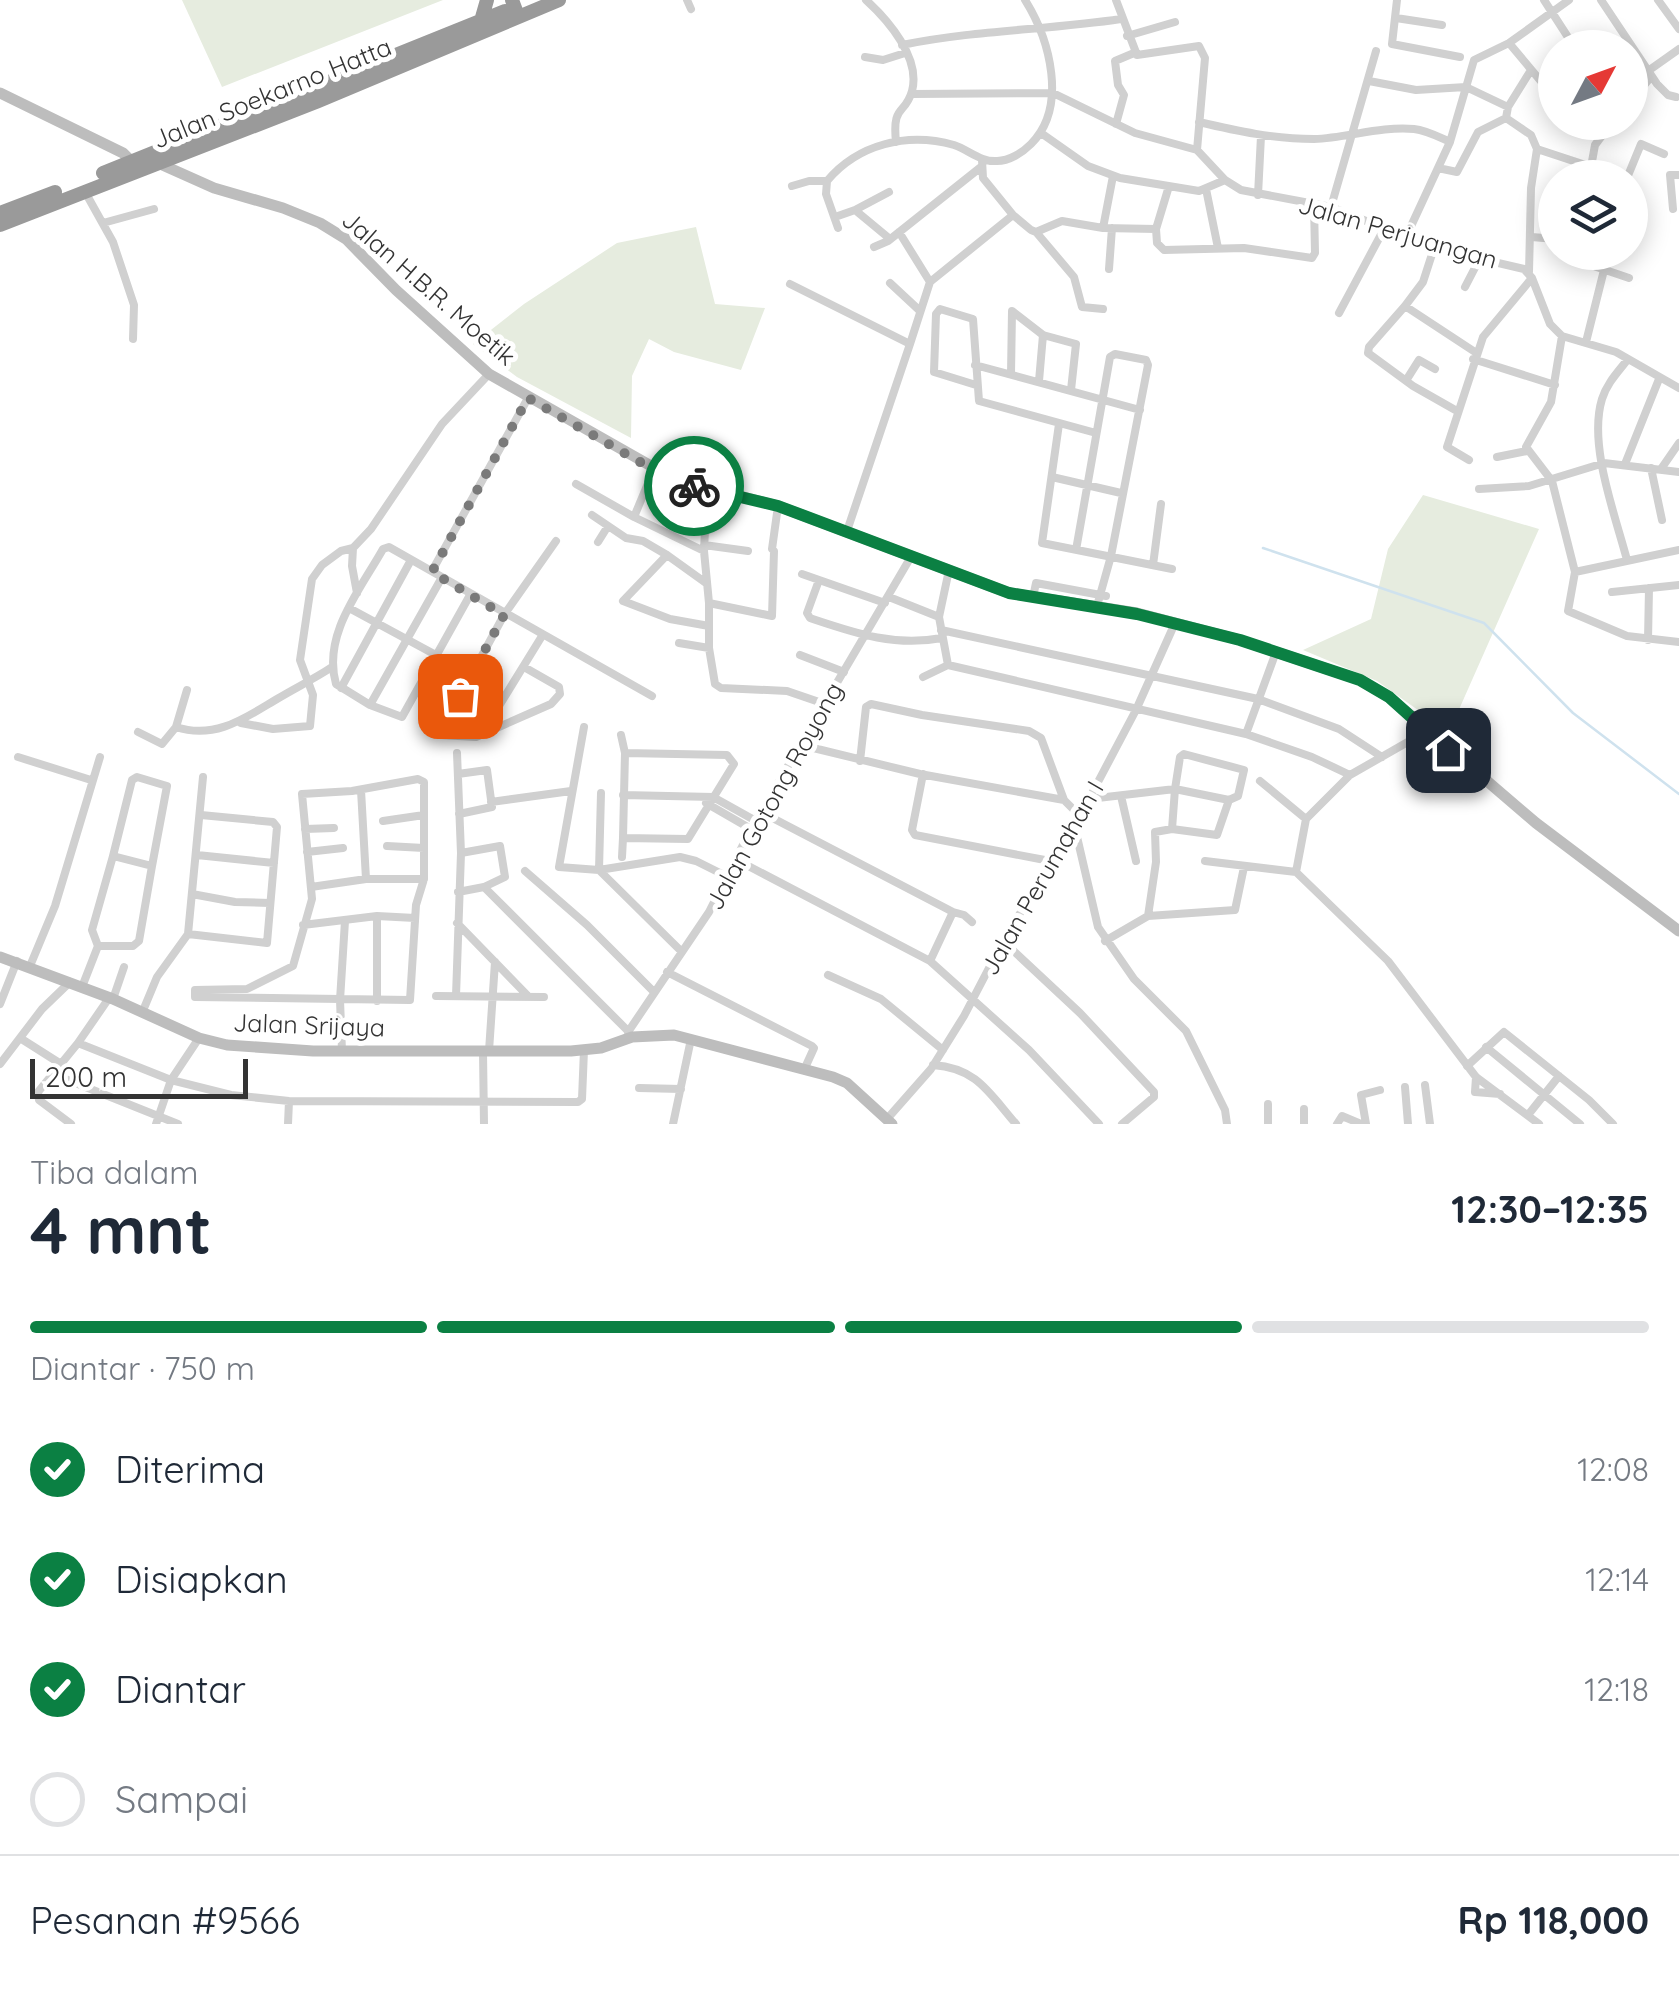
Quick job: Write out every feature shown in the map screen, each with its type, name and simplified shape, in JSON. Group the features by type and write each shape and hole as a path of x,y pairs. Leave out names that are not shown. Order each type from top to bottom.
{"highway":[{"path":"481,21 488,0"},
{"name":"Jalan Soekarno Hatta","path":"0,214 534,0"},
{"name":"Jalan Soekarno Hatta","path":"0,225 316,102 509,9 560,0"}],"street":[{"path":"866,0 904,49 912,74 912,94 894,119 896,142"},
{"path":"838,228 826,194 827,182 858,153 896,142 952,145 982,163 996,162 1015,156 1041,133 1051,111 1053,92 1040,30 1025,0"},
{"path":"912,94 1053,92 1135,133 1196,150 1204,58 1200,48 1190,45 1140,56 1134,53 1116,0"},
{"path":"1397,0 1392,44 1460,57"},
{"path":"1544,0 1564,30"},
{"path":"1406,237 1450,142 1474,60 1509,43 1568,0"},
{"path":"1601,0 1662,91 1676,97"},
{"path":"1658,0 1679,29"},
{"path":"1396,18 1442,25"},
{"path":"865,57 883,60 904,49 965,32 1040,30 1121,19"},
{"path":"1127,36 1175,22"},
{"path":"1509,43 1538,78"},
{"path":"1648,77 1679,48"},
{"path":"1332,207 1376,50"},
{"path":"1116,124 1124,95 1118,86 1116,61 1134,53"},
{"path":"1506,118 1508,107 1531,70"},
{"path":"1369,80 1416,90 1466,87 1508,107"},
{"path":"0,93 123,153 132,162"},
{"path":"1506,118 1530,135 1537,150 1531,188 1531,275 1550,324 1562,336 1628,360 1679,388"},
{"path":"1438,168 1457,172 1478,132 1506,118"},
{"path":"1199,122 1261,136 1314,139 1411,129 1450,142"},
{"path":"1041,133 1080,162 1113,176 1191,191 1225,180"},
{"path":"1258,195 1261,136"},
{"path":"1634,160 1641,144 1664,154"},
{"name":"Jalan Perjuangan","path":"1196,150 1237,189 1332,207 1434,248 1531,275"},
{"path":"1537,150 1560,160"},
{"name":"Jalan H.B.R. Moetik","path":"158,163 214,188 320,222 346,239 489,374 654,470 706,490 778,506 998,590 1033,597 1102,598 1369,684 1536,822 1679,931"},
{"path":"982,163 983,178 1013,215 1036,232 1074,276 1082,307 1102,309"},
{"path":"874,247 899,232 982,163"},
{"path":"1674,209 1670,175 1679,175"},
{"path":"1109,270 1107,228 1113,176"},
{"path":"792,186 810,180 827,182"},
{"path":"1168,186 1156,229 1157,243 1164,250 1218,248 1312,258 1314,204"},
{"path":"1206,189 1218,248"},
{"path":"84,190 103,222 135,309 133,338"},
{"path":"834,218 889,192"},
{"path":"103,222 154,208"},
{"path":"855,210 890,239"},
{"path":"847,531 930,282 1013,215"},
{"path":"1036,232 1062,221 1107,228 1156,229"},
{"path":"1338,313 1384,230"},
{"path":"899,232 930,282"},
{"path":"1532,236 1538,237"},
{"path":"1434,248 1423,282 1368,351 1416,389 1456,411"},
{"path":"1465,287 1480,258"},
{"path":"1586,342 1604,270 1629,278"},
{"path":"1469,460 1447,447 1474,356 1488,330 1531,275"},
{"path":"890,283 919,310"},
{"path":"790,284 910,344"},
{"path":"1405,306 1474,356 1554,385"},
{"path":"976,385 934,372 936,314 940,309 973,319 979,402 1096,433"},
{"path":"1011,374 1010,312 1042,335 1077,345 1071,390"},
{"path":"1039,381 1042,335"},
{"path":"1562,336 1548,409 1526,444 1527,451 1552,480 1575,572 1568,612 1617,632 1679,642"},
{"path":"1076,550 1111,355 1146,360 1140,410 1102,598"},
{"path":"1407,380 1419,360 1436,369"},
{"path":"1627,560 1602,464 1601,402 1609,384 1628,360"},
{"path":"976,365 1140,410"},
{"path":"176,727 191,732 241,723 274,729 308,728 314,704 300,652 310,584 322,565 336,554 354,548 384,512 442,424 489,374"},
{"path":"1625,464 1659,379"},
{"path":"432,572 528,398"},
{"path":"1060,424 1041,542 1172,569"},
{"path":"1662,469 1679,443"},
{"path":"1496,457 1527,451"},
{"path":"1479,490 1552,480 1602,464 1679,472"},
{"path":"1650,468 1662,520"},
{"path":"634,518 654,470"},
{"path":"1052,477 1121,493"},
{"path":"576,484 634,518 704,548 748,552"},
{"path":"706,490 704,548 709,648 717,686 787,691 825,704"},
{"path":"1152,565 1160,504"},
{"path":"709,603 772,616 772,549 778,506"},
{"path":"592,515 626,538 667,555 706,583"},
{"path":"598,542 608,526"},
{"path":"460,696 504,615 556,542"},
{"path":"470,595 402,717 370,705 335,681 334,639 386,546 652,696"},
{"path":"354,548 352,566 357,594"},
{"path":"1575,572 1679,550"},
{"path":"667,555 623,602 677,621 709,626"},
{"name":"Jalan Gotong Royong","path":"630,1034 709,912 753,825 912,555"},
{"path":"341,688 411,560"},
{"path":"948,665 939,617 949,570"},
{"path":"802,574 939,617"},
{"path":"370,705 442,579"},
{"path":"820,580 807,616 865,637 900,642 941,634 1258,698 1339,729 1382,757"},
{"path":"1612,592 1679,585"},
{"path":"1648,640 1649,588"},
{"path":"349,608 472,674"},
{"name":"Jalan Perumahan I","path":"889,1122 943,1050 1089,799 1136,710 1175,623"},
{"path":"425,676 494,714 542,636"},
{"path":"679,643 709,648"},
{"path":"1246,734 1276,652"},
{"path":"800,655 844,672"},
{"path":"924,677 948,665 1246,734 1350,775"},
{"path":"440,735 476,736 550,704 560,694 559,686 524,666"},
{"path":"241,723 332,668"},
{"path":"138,732 162,744 176,727 187,690"},
{"path":"860,760 866,707 871,704 922,716 1029,731 1043,741 1064,800 1079,815"},
{"path":"584,726 558,866 562,870 599,870 680,857 726,876"},
{"path":"1296,872 1306,819 1350,775 1427,731"},
{"path":"621,735 625,753 622,856"},
{"path":"800,745 924,774 1064,800"},
{"path":"456,996 461,852 457,753"},
{"path":"623,838 686,840 734,764 730,756 625,753"},
{"path":"1089,799 1175,790 1229,800 1238,796 1244,768 1186,754 1180,757 1175,790 1172,829"},
{"path":"18,757 91,780"},
{"path":"0,1004 55,906 100,757"},
{"path":"458,774 487,770 492,807 459,814"},
{"path":"924,774 914,835 1050,861"},
{"path":"142,1013 159,973 188,934 203,777"},
{"path":"361,790 302,794 312,899 293,966 247,994 197,998 194,992 247,994 340,1000 377,1001 408,1001 412,997 415,918 424,879 424,782 421,779 361,790"},
{"path":"0,1064 20,1038 76,985 98,946 92,930 132,780 151,780 167,786 139,941 133,946 98,946"},
{"path":"1260,781 1306,819"},
{"path":"361,790 366,880"},
{"path":"491,802 571,792"},
{"path":"601,793 599,870 682,952"},
{"path":"623,795 694,796 711,801 753,825"},
{"path":"1121,796 1136,861"},
{"path":"1148,916 1155,868 1154,832 1172,829 1217,835 1229,800"},
{"path":"761,812 953,912 964,914 972,922"},
{"path":"188,934 266,944 277,827 273,822 201,815"},
{"path":"383,821 424,815"},
{"path":"1074,824 1092,913 1105,940 1134,979 1186,1031 1226,1110 1228,1124"},
{"path":"305,830 330,828 330,849"},
{"path":"387,846 424,848"},
{"path":"458,892 484,887 505,876 500,846 461,852"},
{"path":"307,852 343,848"},
{"path":"197,855 274,863"},
{"path":"113,856 152,866"},
{"path":"735,859 930,960 1029,1050 1099,1124"},
{"path":"1204,861 1296,872 1388,961 1476,1077 1539,1124"},
{"path":"1105,940 1148,916 1234,910 1244,867"},
{"path":"525,871 587,925 654,992"},
{"path":"311,887 366,880 424,879"},
{"path":"484,887 630,1034"},
{"path":"192,894 235,902 270,903"},
{"path":"930,960 953,912"},
{"path":"303,925 377,916 415,918"},
{"path":"377,916 377,1001"},
{"path":"342,1050 340,1000 345,921"},
{"path":"456,923 528,995"},
{"path":"1003,941 1154,1092 1154,1097 1122,1124"},
{"name":"Jalan Srijaya","path":"0,957 199,1038 227,1045 342,1050 584,1050 600,1048 630,1034 657,1034 846,1082 889,1122"},
{"path":"484,1124 494,962"},
{"path":"71,1124 38,1097 38,1092 111,999 124,967"},
{"path":"667,972 812,1046 804,1070"},
{"path":"828,975 881,999 943,1050"},
{"path":"436,996 544,997"},
{"path":"1467,1066 1504,1032 1613,1124"},
{"path":"20,1038 61,1064"},
{"path":"156,1120 171,1080 199,1038"},
{"path":"673,1124 691,1040"},
{"path":"78,1043 171,1080 213,1092 289,1101 580,1102 584,1050"},
{"path":"1486,1048 1580,1124"},
{"path":"933,1065 955,1066 968,1073 1016,1124"},
{"path":"53,1074 156,1120 178,1124"},
{"path":"1528,1115 1559,1076"},
{"path":"1425,1085 1430,1124"},
{"path":"1405,1087 1408,1124"},
{"path":"639,1088 680,1090"},
{"path":"1337,1124 1342,1116 1364,1124 1362,1094 1380,1090"},
{"path":"288,1124 289,1101"},
{"path":"1268,1104 1268,1124"},
{"path":"1304,1108 1304,1124"}],"shaded area":[{"path":"182,0 443,0 222,87"},
{"path":"696,227 715,304 765,308 741,370 674,352 649,339 632,376 631,438 517,377 473,344 524,304 617,243"},
{"path":"1423,495 1539,529 1449,732 1377,681 1303,650 1371,619 1388,549"}],"waterway":[{"path":"1263,548 1484,623 1573,713 1679,794"}],"way so far":[{"path":"460,696 504,615 432,572 528,398 654,470 694,486"}],"route":[{"path":"694,486 778,506 1009,593 1137,614 1240,640 1360,680 1389,697 1448,750"}]}
